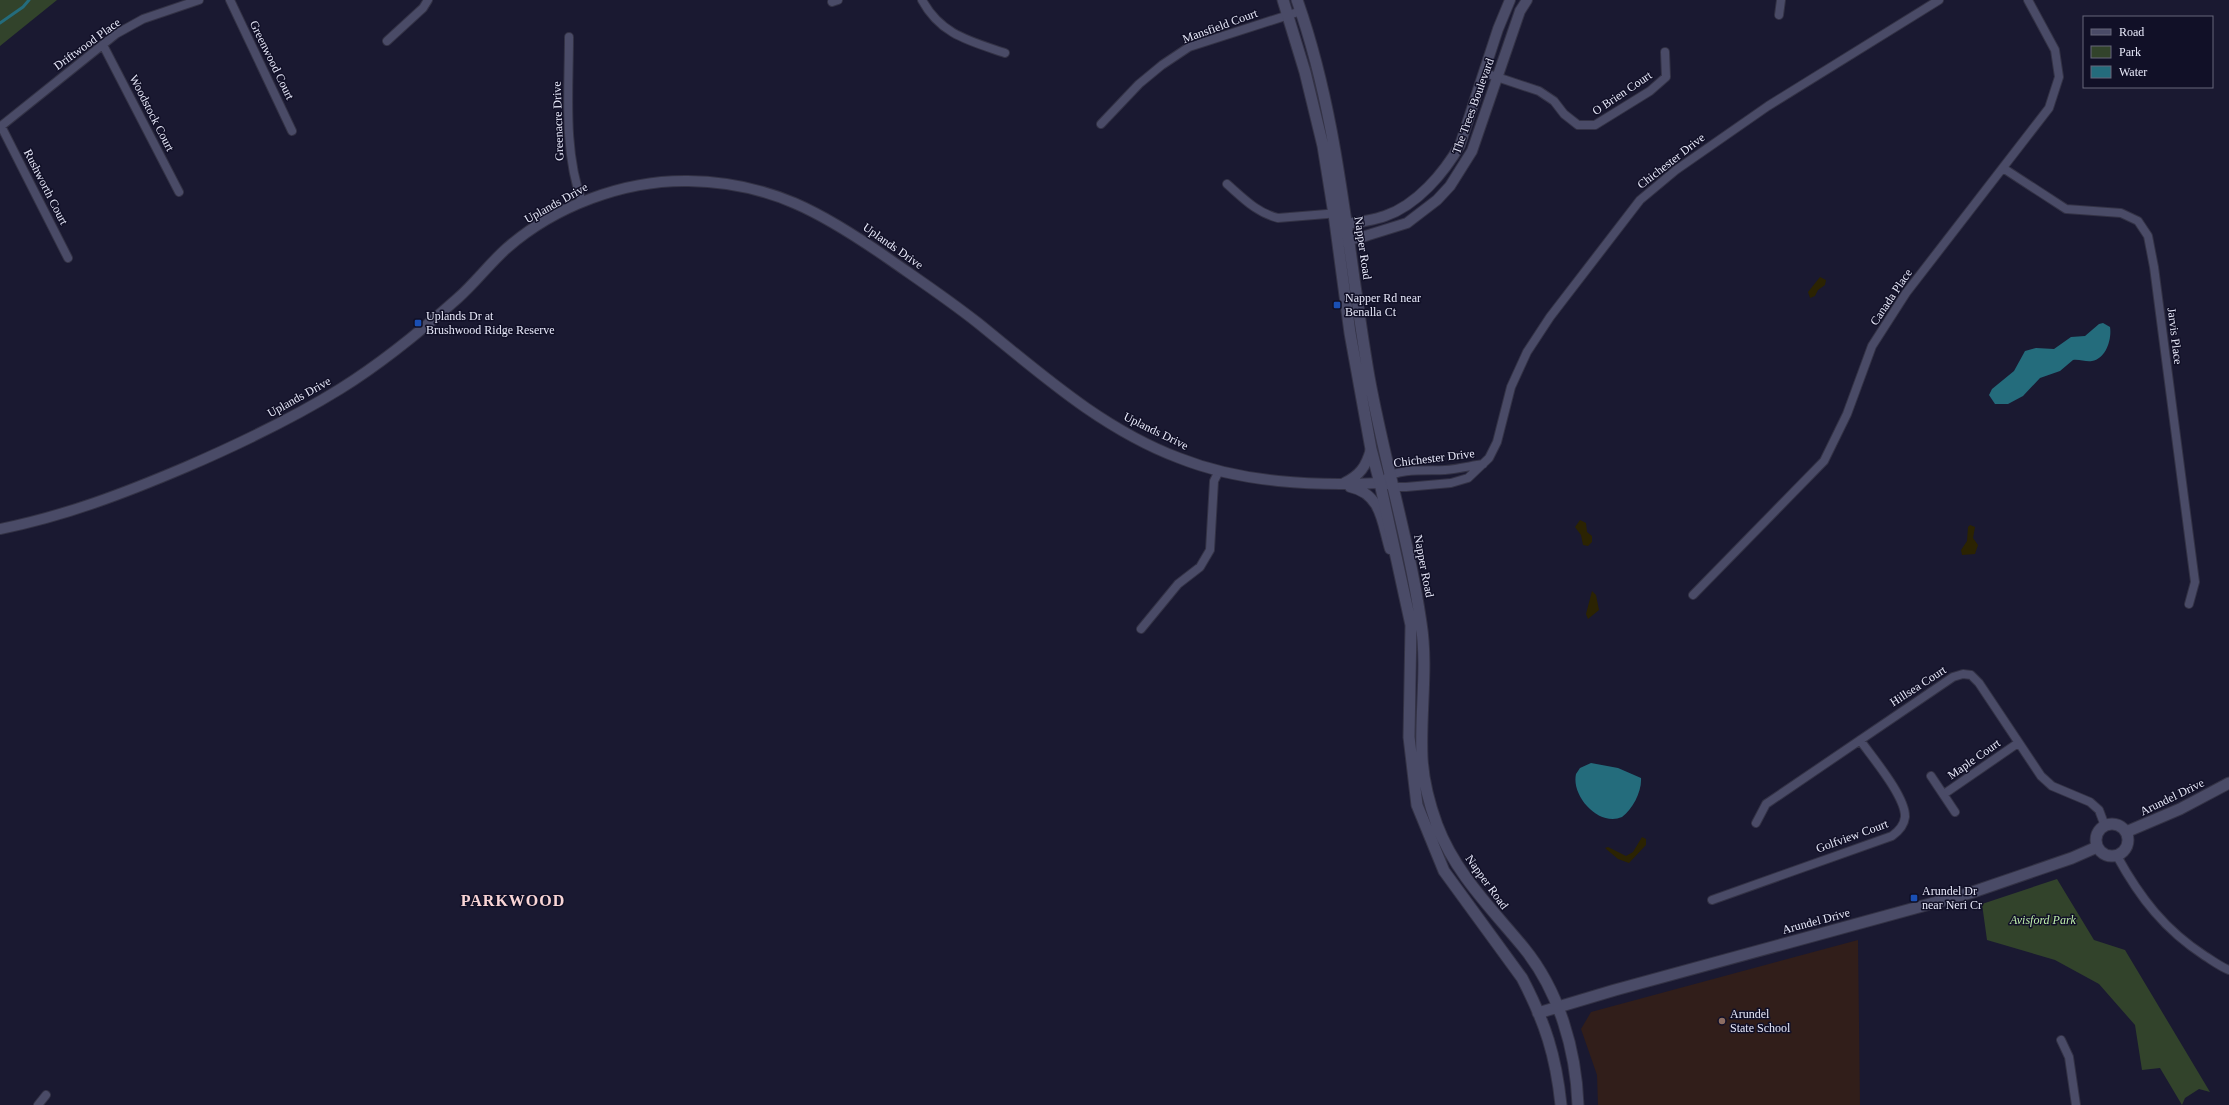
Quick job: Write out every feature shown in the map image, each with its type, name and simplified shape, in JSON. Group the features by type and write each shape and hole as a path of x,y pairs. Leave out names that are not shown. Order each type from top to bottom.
{"main road":[{"name":"Napper Road","path":"1283,0 1314,105 1340,213"},
{"name":"Napper Road","path":"1297,0 1317,66 1336,150 1341,225 1337,241 1371,449 1380,483 1411,626 1409,737 1417,805 1444,871 1522,978 1553,1051 1561,1105"},
{"name":"Napper Road","path":"1341,225 1349,240 1369,377 1413,574 1422,627 1424,665 1422,757 1424,778 1432,808 1450,852 1473,888 1535,962 1558,1007 1574,1061 1578,1105"},
{"name":"Arundel Drive","path":"2126,832 2180,809 2229,783"},
{"path":"2117,825 2126,832 2128,838 2126,849 2117,856 2106,855 2097,847 2097,835 2105,826 2117,825"},
{"name":"Arundel Drive","path":"1538,1013 1970,893 2072,858 2097,847"}],"street":[{"name":"Driftwood Place","path":"1,127 103,45 143,19 200,0"},
{"name":"Greenwood Court","path":"230,0 292,131"},
{"path":"387,41 423,8 428,0"},
{"path":"922,0 928,11 946,30 966,40 1005,53"},
{"name":"The Trees Boulevard","path":"1341,225 1385,216 1400,209 1427,188 1450,162 1460,145 1485,73 1498,29 1510,0"},
{"name":"The Trees Boulevard","path":"1337,241 1349,240 1389,230 1407,223 1437,200 1462,170 1472,151 1520,12 1527,0"},
{"path":"1779,15 1781,0"},
{"name":"Chichester Drive","path":"1380,483 1394,487 1451,483 1468,478 1489,458 1497,442 1511,387 1527,352 1550,317 1640,200 1676,170 1768,106 1939,0"},
{"name":"Canada Place","path":"1693,594 1824,461 1847,414 1872,346 1906,294 2049,108 2059,77 2055,50 2028,0"},
{"name":"Mansfield Court","path":"1101,124 1139,84 1162,65 1189,48 1301,11"},
{"name":"Greenacre Drive","path":"569,37 569,138 576,186 582,202"},
{"name":"Woodstock Court","path":"103,45 179,192"},
{"name":"O Brien Court","path":"1485,73 1539,91 1554,101 1564,114 1578,125 1595,125 1650,91 1666,76 1665,52"},
{"name":"Rushworth Court","path":"1,127 68,258"},
{"name":"Jarvis Place","path":"2002,168 2066,209 2121,213 2138,221 2148,236 2154,268 2195,582 2188,604"},
{"name":"Uplands Drive","path":"0,529 56,516 130,491 239,444 286,420 342,388 391,354 461,295 509,246 539,225 602,193 629,187 686,181 753,189 789,199 847,230 973,319 1086,409 1136,438 1178,458 1219,471 1324,485 1380,483"},
{"path":"1227,184 1261,213 1268,216 1278,218 1340,213"},
{"path":"1341,485 1360,473 1368,462 1371,449"},
{"name":"Chichester Drive","path":"1380,483 1391,474 1447,470 1484,464"},
{"path":"1141,629 1178,584 1200,567 1210,550 1214,481 1219,471"},
{"path":"1341,485 1360,489 1369,494 1376,503 1393,559 1400,572"},
{"name":"Hillsea Court","path":"1756,824 1766,804 1952,677 1963,674 1972,675 1979,683 2041,776 2052,786 2090,802 2099,810 2105,826"},
{"name":"Golfview Court","path":"1712,900 1891,837 1901,830 1905,816 1899,796 1860,740"},
{"name":"Maple Court","path":"1944,794 2018,743"},
{"name":"Maple Court","path":"1932,776 1955,812"},
{"path":"2117,856 2145,903 2169,928 2194,948 2229,970"},
{"path":"2062,1040 2069,1057 2076,1105"},
{"path":"38,1105 46,1095"}],"shaded area":[{"name":"Arundel State School","path":"1858,940 1860,1105 1598,1105 1597,1075 1581,1029 1591,1012"}],"green space":[{"path":"0,0 57,0 0,46"},
{"name":"Avisford Park","path":"2057,879 2094,940 2125,950 2210,1092 2199,1089 2185,1098 2182,1105 2160,1068 2142,1070 2135,1025 2099,984 2055,960 1987,940 1982,904"}],"sand":[{"path":"1820,277 1826,280 1825,285 1818,290 1815,296 1810,298 1808,292"},
{"path":"1580,520 1586,523 1587,532 1592,536 1592,542 1588,546 1583,545 1581,535 1575,527"},
{"path":"1970,525 1975,527 1973,538 1978,545 1975,554 1962,555 1961,550 1967,541 1968,527"},
{"path":"1592,591 1596,595 1599,610 1588,619 1586,614"},
{"path":"1642,837 1646,839 1646,845 1629,863 1618,859 1605,848 1608,847 1626,856 1633,852"}],"water":[{"path":"2103,323 2110,327 2110,337 2107,348 2101,357 2092,361 2073,360 2060,371 2040,378 2023,396 2008,404 1995,404 1989,395 1992,389 2014,371 2025,351 2036,348 2054,349 2071,337 2085,336 2099,324"},
{"path":"1591,763 1618,768 1641,778 1640,788 1636,799 1630,809 1622,817 1613,819 1604,818 1588,808 1582,800 1576,783 1576,774 1580,768"}],"waterway":[{"path":"0,23 23,7 29,0"}],"place":[{"name":"Napper Rd near Benalla Ct","path":"1337,305"},
{"name":"Uplands Dr at Brushwood Ridge Reserve","path":"418,323"},
{"name":"Arundel Dr near Neri Cr","path":"1914,898"},
{"name":"Arundel State School","path":"1722,1021"}],"district":[{"name":"PARKWOOD","path":"513,900"}]}
